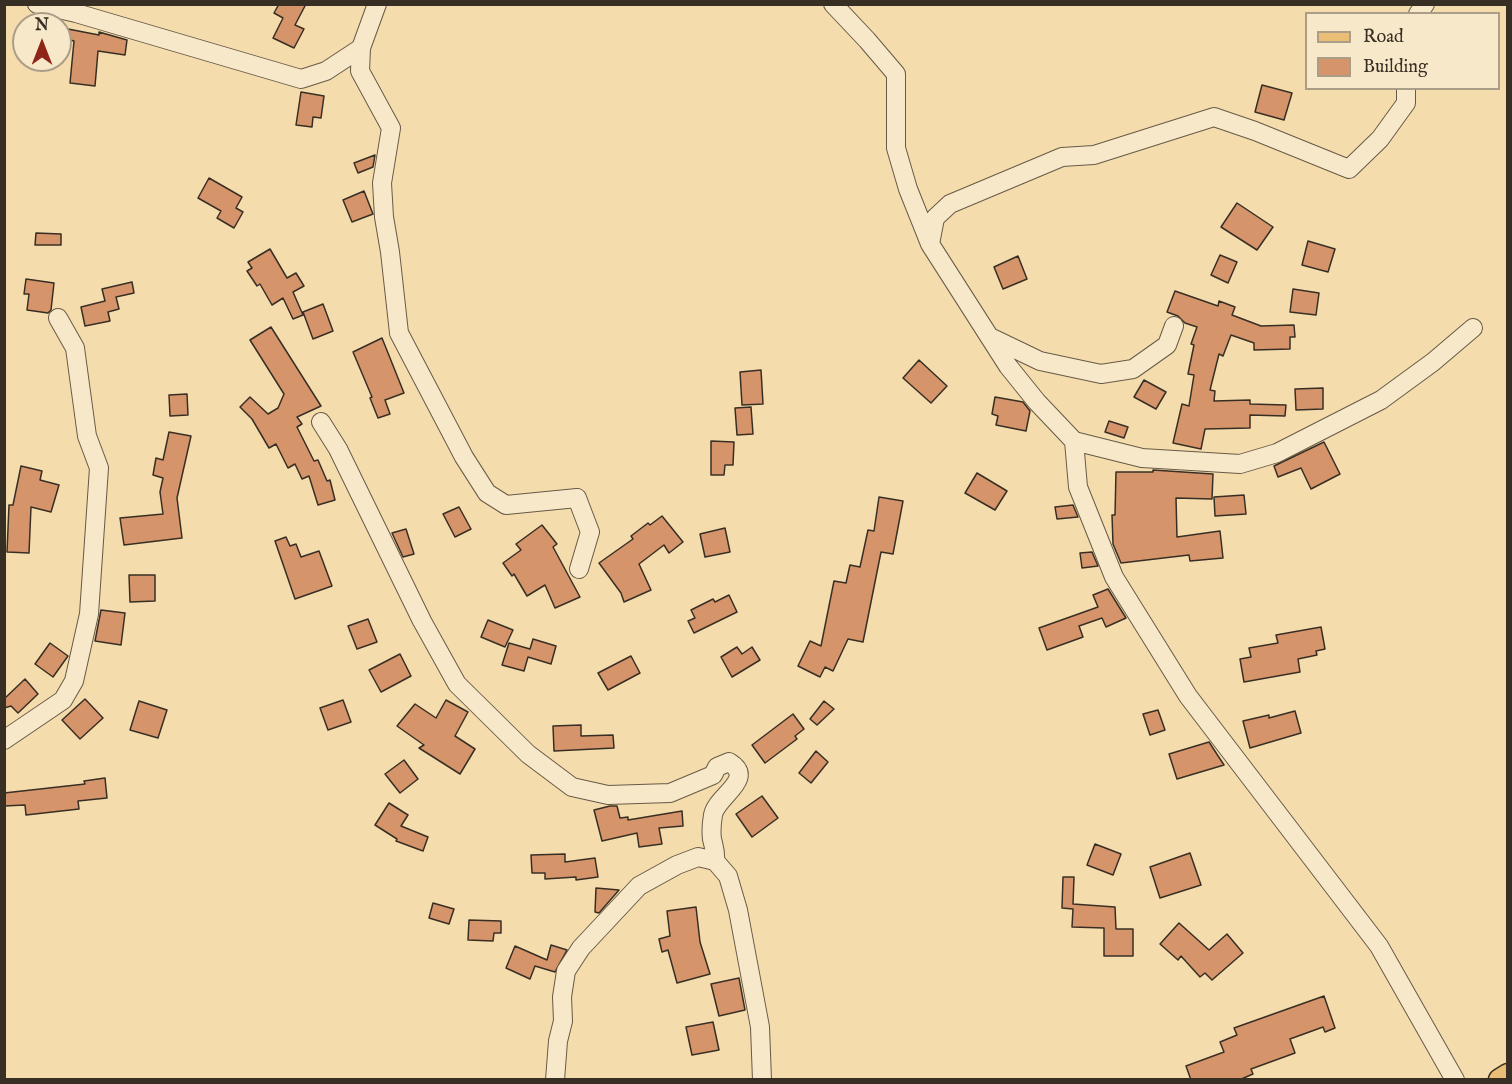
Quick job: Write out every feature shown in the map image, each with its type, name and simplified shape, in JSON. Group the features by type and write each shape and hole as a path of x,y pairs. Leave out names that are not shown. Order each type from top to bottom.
{"main road":[{"path":"1500,1080 1508,1075"}],"street":[{"path":"37,4 301,80 326,71 361,48"},
{"path":"377,4 361,48 360,71 392,128 382,183 384,217 399,333 464,457 487,493 506,505 577,498 590,532 579,568"},
{"path":"833,4 896,74 896,148 908,189 930,244 1008,366 1037,402 1074,441 1142,458 1240,464 1277,453 1381,400 1433,362 1473,328"},
{"path":"930,244 935,218 950,204 1062,157 1094,155 1214,117 1349,169 1380,139 1407,103 1406,90"},
{"path":"4,740 63,700 74,681 89,614 99,468 87,436 75,348 58,318"},
{"path":"989,336 1041,361 1101,374 1133,369 1167,345 1174,326"},
{"path":"321,422 338,449 422,621 457,684 528,753 572,787 608,795 670,793 713,775 717,767 729,762 735,766 739,772 738,780 713,813 712,837 717,850 715,861"},
{"path":"1074,441 1078,487 1114,577 1188,696 1379,946 1455,1080"},
{"path":"555,1080 558,1041 563,1021 562,997 566,971 580,948 639,885 698,857 715,861 728,876 738,910 760,1027 762,1080"}],"building":[{"path":"279,4 306,4 295,25 304,29 294,48 273,38 283,18 274,13"},
{"path":"72,30 99,35 99,32 127,40 125,55 98,51 95,86 70,83 74,41 72,40"},
{"path":"1262,85 1292,93 1284,120 1255,112"},
{"path":"301,92 324,96 321,118 313,117 312,127 296,125"},
{"path":"375,155 373,167 358,173 354,163"},
{"path":"209,178 242,197 236,208 243,212 234,228 217,218 221,211 198,198"},
{"path":"364,191 373,214 352,222 343,200"},
{"path":"1237,203 1273,227 1257,250 1221,227"},
{"path":"36,233 61,234 61,245 35,245"},
{"path":"1308,241 1335,249 1328,272 1302,265"},
{"path":"270,249 287,278 296,273 304,286 293,292 303,315 293,319 283,298 272,305 260,284 257,286 247,271 252,268 248,262"},
{"path":"1220,255 1237,262 1228,283 1211,275"},
{"path":"1018,256 1027,279 1003,289 994,267"},
{"path":"26,279 54,283 51,310 48,313 27,310 29,294 24,294"},
{"path":"132,282 134,293 116,297 119,309 108,312 110,321 85,326 81,307 105,301 102,289"},
{"path":"1293,289 1319,293 1316,315 1290,312"},
{"path":"1175,291 1218,306 1219,301 1235,307 1232,315 1261,326 1294,325 1295,337 1290,337 1290,349 1254,350 1254,343 1231,335 1223,356 1219,354 1210,390 1215,391 1214,401 1250,400 1250,404 1286,405 1285,416 1250,415 1250,428 1205,429 1201,449 1173,443 1182,404 1189,406 1194,375 1188,374 1194,345 1191,344 1197,327 1167,312"},
{"path":"323,304 333,331 313,339 303,312"},
{"path":"271,327 321,406 297,417 302,424 297,427 314,461 318,460 327,481 330,480 335,500 318,505 309,476 302,479 295,464 288,468 276,444 269,448 252,419 240,407 250,397 268,414 278,408 284,394 250,340"},
{"path":"382,338 404,393 385,400 390,414 378,418 370,398 372,397 353,352"},
{"path":"919,360 947,386 931,403 903,378"},
{"path":"761,370 763,404 742,405 740,372"},
{"path":"1144,380 1166,392 1156,409 1134,397"},
{"path":"1323,388 1323,409 1296,410 1295,389"},
{"path":"187,394 188,415 170,416 169,395"},
{"path":"995,397 1023,402 1030,411 1026,431 996,425 998,416 992,414"},
{"path":"751,407 753,434 737,435 735,408"},
{"path":"1109,421 1128,427 1124,438 1105,432"},
{"path":"169,432 191,436 177,498 182,538 124,545 120,518 163,514 160,492 163,478 153,475 156,458 163,460"},
{"path":"711,441 734,442 733,465 725,465 724,475 711,475"},
{"path":"1324,442 1340,474 1311,489 1301,468 1278,477 1274,466"},
{"path":"21,466 42,471 40,480 59,485 51,512 31,507 29,553 7,552 9,505 13,505"},
{"path":"1153,470 1213,474 1212,499 1176,498 1177,537 1220,531 1223,558 1190,561 1189,555 1121,563 1113,544 1112,515 1115,515 1116,472 1153,472"},
{"path":"977,473 1007,491 995,510 965,493"},
{"path":"1244,495 1246,514 1215,516 1214,497"},
{"path":"879,497 903,501 893,554 881,552 863,642 848,639 833,671 825,667 820,677 798,666 810,641 821,646 834,581 846,583 850,565 860,567 868,530 874,531"},
{"path":"1073,505 1078,517 1057,519 1055,507"},
{"path":"459,507 471,529 455,537 443,514"},
{"path":"662,516 683,542 669,553 664,545 639,564 651,590 624,602 621,593 599,563 633,539 631,536 648,523 650,525"},
{"path":"542,525 557,544 553,547 580,597 555,608 545,585 527,596 514,574 512,576 503,563 521,550 516,544"},
{"path":"725,528 730,552 705,557 700,534"},
{"path":"406,529 414,554 403,557 392,533"},
{"path":"286,537 290,546 296,544 301,557 319,551 332,586 295,599 275,541"},
{"path":"1092,552 1098,566 1082,568 1080,553"},
{"path":"129,575 155,575 155,601 130,602"},
{"path":"1108,589 1126,618 1106,627 1102,618 1079,626 1083,637 1047,650 1039,628 1098,607 1093,595"},
{"path":"729,595 737,612 694,633 688,621 695,618 691,610 713,599 715,602"},
{"path":"101,610 125,613 121,645 95,641"},
{"path":"368,619 377,642 357,649 348,626"},
{"path":"488,620 513,630 505,647 481,637"},
{"path":"1321,627 1325,649 1316,651 1317,655 1298,659 1300,672 1244,682 1240,659 1251,657 1249,648 1278,643 1276,635"},
{"path":"533,639 556,646 551,664 528,657 524,671 502,665 509,643 530,649"},
{"path":"50,643 68,656 53,677 35,664"},
{"path":"737,647 742,654 752,647 760,660 732,677 721,657"},
{"path":"400,654 411,676 381,692 369,670"},
{"path":"631,656 640,673 608,690 598,673"},
{"path":"25,679 38,694 18,713 11,706 4,708 4,699"},
{"path":"85,699 103,718 80,739 62,720"},
{"path":"343,700 351,722 328,730 320,708"},
{"path":"446,700 468,712 455,736 475,749 460,774 419,748 424,745 397,726 415,704 436,718"},
{"path":"139,701 167,710 158,738 130,730"},
{"path":"824,701 834,709 817,725 810,719"},
{"path":"1158,710 1165,730 1150,735 1143,714"},
{"path":"1295,711 1301,733 1250,748 1243,721 1269,715 1269,718"},
{"path":"793,714 804,729 795,736 797,739 765,763 752,745"},
{"path":"581,725 581,736 613,735 614,748 554,751 553,726"},
{"path":"1209,742 1224,765 1177,779 1169,754"},
{"path":"816,751 828,762 811,783 799,773"},
{"path":"404,760 418,779 400,793 385,774"},
{"path":"105,778 107,798 78,801 79,809 26,815 25,805 4,806 4,793 85,784 84,781"},
{"path":"762,796 778,818 752,837 736,814"},
{"path":"389,803 408,815 401,826 428,837 423,851 396,841 397,839 375,825"},
{"path":"617,806 620,818 628,817 628,820 682,811 683,826 659,828 662,844 639,847 637,833 602,841 594,810"},
{"path":"1095,844 1121,854 1113,875 1087,865"},
{"path":"1190,853 1201,885 1160,898 1150,867"},
{"path":"565,854 565,862 595,858 598,877 576,880 576,877 545,879 545,873 532,873 531,855"},
{"path":"1063,877 1074,877 1073,904 1115,907 1116,929 1133,929 1133,956 1104,956 1104,928 1072,927 1073,909 1062,908"},
{"path":"596,888 619,890 599,913 595,912"},
{"path":"433,903 454,909 449,924 429,918"},
{"path":"696,907 700,942 710,974 677,983 668,950 662,952 659,939 670,936 667,911"},
{"path":"469,920 501,921 501,933 494,933 493,941 468,940"},
{"path":"1179,923 1209,950 1227,934 1243,953 1212,980 1205,973 1200,977 1181,956 1178,960 1160,944"},
{"path":"551,945 567,950 555,972 535,966 530,979 506,968 515,946 547,960"},
{"path":"739,978 745,1010 719,1016 711,984"},
{"path":"1324,996 1335,1028 1325,1032 1323,1027 1290,1039 1295,1053 1251,1069 1253,1074 1239,1080 1191,1080 1186,1066 1224,1052 1220,1042 1237,1035 1234,1028"},
{"path":"713,1022 719,1050 692,1055 686,1027"}]}
